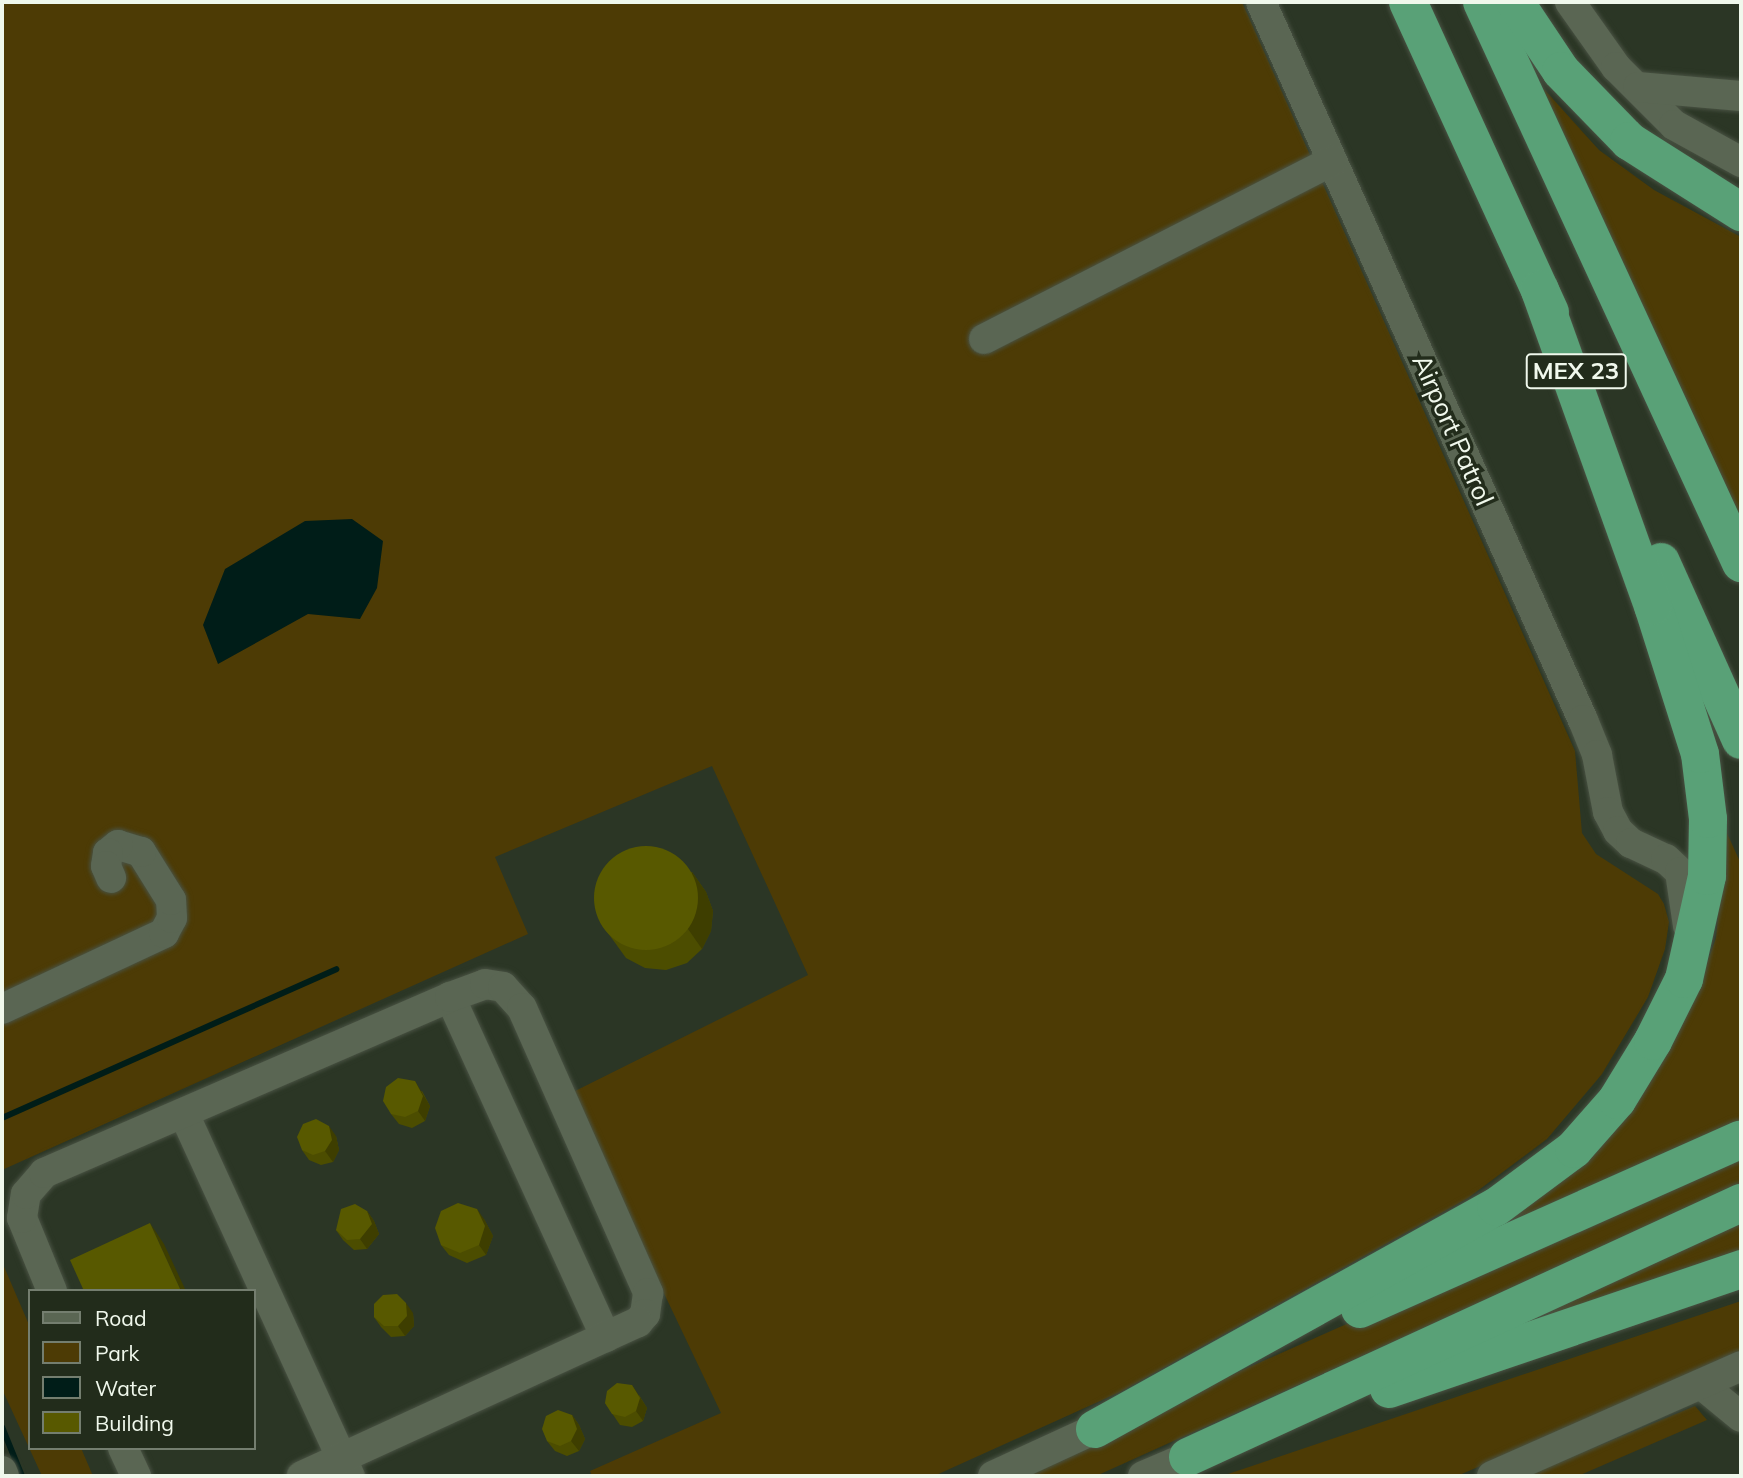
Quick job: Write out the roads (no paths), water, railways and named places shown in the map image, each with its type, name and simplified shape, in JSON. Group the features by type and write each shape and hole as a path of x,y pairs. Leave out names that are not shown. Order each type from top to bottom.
{"highway":[{"name":"MEX 23","path":"1408,2 1741,740"},
{"name":"MEX 23","path":"1482,2 1741,563"},
{"path":"1515,2 1561,71 1629,141 1741,212"},
{"path":"1095,1429 1496,1207 1574,1149 1617,1100 1653,1041 1684,979 1707,876 1708,819 1700,754 1653,606 1540,290"},
{"path":"1095,1429 1741,1139"},
{"path":"1183,1467 1741,1203"},
{"path":"1183,1467 1741,1269"}],"street":[{"name":"Airport Patrol","path":"1261,2 1583,720 1597,755 1608,812 1618,831 1680,872 1686,890 1689,921 1684,979"},
{"path":"1570,2 1616,67 1674,125 1741,162"},
{"path":"1638,88 1741,96"},
{"path":"984,339 1332,161"},
{"path":"2,1009 164,933 172,918 171,900 141,852 118,845 108,853 106,866 111,878"},
{"path":"51,1289 22,1218 26,1194 44,1174 450,997 494,984 512,995 522,1008 648,1293 647,1308 638,1322 346,1467 302,1476"},
{"path":"450,997 606,1337"},
{"path":"184,1114 346,1467"},
{"path":"1492,1476 1728,1375 1741,1417"},
{"path":"993,1476 1095,1429"},
{"path":"124,1450 136,1476"},
{"path":"1143,1476 1183,1467"},
{"path":"2,1471 5,1476"}],"water":[{"path":"352,519 383,541 377,588 360,619 308,614 218,664 203,625 225,569 305,521"}],"waterway":[{"path":"2,1118 336,969"},
{"path":"2,1427 22,1476"}]}
